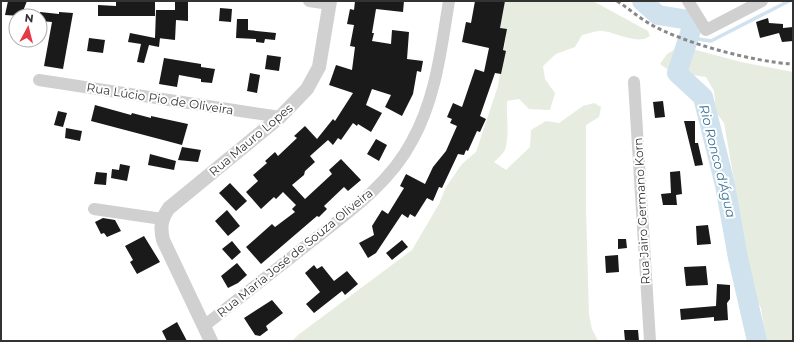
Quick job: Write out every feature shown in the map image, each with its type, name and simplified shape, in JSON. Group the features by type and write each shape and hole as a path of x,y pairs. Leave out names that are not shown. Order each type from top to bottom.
{"street":[{"path":"309,1 330,2"},
{"name":"Rua Maria José de Souza Oliveira","path":"204,326 363,200 388,175 412,142 430,99 438,66 449,1"},
{"path":"688,1 706,30 762,1"},
{"name":"Rua Mauro Lopes","path":"162,219 169,208 280,117 296,102 314,79 323,49 330,2"},
{"name":"Rua Lúcio Pio de Oliveira","path":"39,80 280,117"},
{"name":"Rua Jairo Germano Korn","path":"634,82 650,341"},
{"path":"94,209 162,219 161,230 163,240 212,341"}],"shaded area":[{"path":"503,1 593,1 648,31 650,36 644,39 632,39 596,31 582,35 575,47 556,54 543,66 545,79 555,93 550,110 529,109 519,99 507,101 508,131 505,150 494,162 506,170 530,147 531,130 546,121 559,123 583,106 594,103 601,107 599,117 586,125 586,209 589,315 592,329 598,341 292,341 412,250 439,204 446,187 462,164 476,152 498,86 506,37 499,25"},
{"path":"681,46 741,62 793,72 793,341 766,341 761,308 754,294 724,123 716,112 714,91 706,77 671,72 660,64 667,54"}],"building":[{"path":"8,1 27,1 24,8 8,8 8,15 5,15"},
{"path":"116,1 155,1 155,16 98,16 98,5 116,6"},
{"path":"175,1 188,1 188,21 176,20 175,40 160,38 159,47 149,45 144,63 137,62 141,44 128,42 130,33 155,38 156,10 175,10"},
{"path":"355,1 404,1 403,12 376,9 372,41 391,44 392,30 409,32 407,59 423,61 421,72 417,71 413,94 402,116 385,107 391,95 372,89 366,105 382,113 371,132 358,124 357,126 353,123 341,140 338,138 333,145 328,140 310,156 315,162 305,171 304,175 292,185 305,199 332,174 329,170 341,159 361,180 348,191 344,187 324,206 327,209 319,217 317,216 261,264 246,247 272,224 275,227 295,212 292,209 296,205 283,192 276,199 274,197 261,209 246,192 258,181 253,175 267,163 265,161 275,152 278,156 297,138 294,136 305,126 317,139 333,119 335,121 353,93 329,85 336,65 352,70 355,47 350,46 354,25 347,24 350,9 354,10"},
{"path":"475,1 505,1 500,28 507,29 503,50 506,51 501,74 495,73 480,116 486,119 480,132 477,131 468,151 466,150 464,155 458,154 442,188 439,187 433,201 427,198 415,217 410,214 408,218 402,214 376,253 368,258 359,243 374,235 372,226 382,210 388,214 404,188 400,186 406,174 425,184 433,167 446,151 457,126 450,123 452,119 447,117 453,103 462,107 475,69 484,72 489,48 462,42 466,22 471,23"},
{"path":"220,8 232,9 231,22 219,21"},
{"path":"48,13 73,13 63,69 44,66 52,22 48,22"},
{"path":"768,18 769,23 783,24 783,28 793,27 793,41 782,42 779,33 760,38 756,22"},
{"path":"237,19 248,19 248,30 276,33 275,40 265,39 264,43 256,42 256,39 236,38"},
{"path":"89,38 105,40 103,53 87,51"},
{"path":"267,55 281,57 279,71 265,69"},
{"path":"164,58 201,64 201,67 215,69 212,83 201,82 201,79 179,75 177,87 159,84"},
{"path":"250,73 260,75 257,93 247,91"},
{"path":"663,101 665,117 655,118 653,102"},
{"path":"95,105 131,115 132,113 151,118 151,116 188,124 182,145 91,121"},
{"path":"58,111 67,113 63,127 54,125"},
{"path":"684,121 695,121 695,143 698,143 703,165 695,166"},
{"path":"66,128 82,131 80,141 65,138"},
{"path":"376,139 387,145 379,161 367,154"},
{"path":"182,147 201,150 198,162 178,160"},
{"path":"150,154 176,161 174,170 148,165"},
{"path":"120,164 130,166 127,181 111,178 112,169 119,170"},
{"path":"680,171 682,194 676,195 677,205 663,205 661,194 671,193 670,172"},
{"path":"96,172 107,173 106,185 94,184"},
{"path":"230,183 247,201 236,211 219,193"},
{"path":"227,210 240,226 228,236 215,221"},
{"path":"103,218 115,220 121,231 107,237 104,233 101,234 95,222"},
{"path":"708,225 711,244 697,245 696,226"},
{"path":"144,236 160,262 137,274 130,262 133,260 125,246"},
{"path":"618,239 626,239 627,248 618,249"},
{"path":"402,240 408,247 392,260 386,253"},
{"path":"232,241 241,252 232,260 222,249"},
{"path":"618,255 619,272 606,273 605,256"},
{"path":"237,263 247,275 238,283 228,288 221,276"},
{"path":"314,265 317,269 322,266 334,281 347,271 358,284 345,295 342,291 314,313 306,304 320,292 305,273"},
{"path":"706,266 708,285 686,286 684,267"},
{"path":"717,284 730,285 730,299 727,303 728,320 714,321 714,317 681,320 680,309 716,306"},
{"path":"272,300 283,313 266,326 268,330 260,336 255,335 244,318"},
{"path":"177,322 187,341 167,341 162,331"},
{"path":"624,330 638,330 639,341 625,341"}],"waterway":[{"name":"Rio Ronco d'Água","path":"642,1 658,15 689,20 691,30 677,73 703,97 725,185 738,258 757,341"},
{"path":"691,30 698,39 711,41 789,1"}],"railway":[{"path":"617,1 650,24 681,38 719,50 759,60 793,64"}]}
